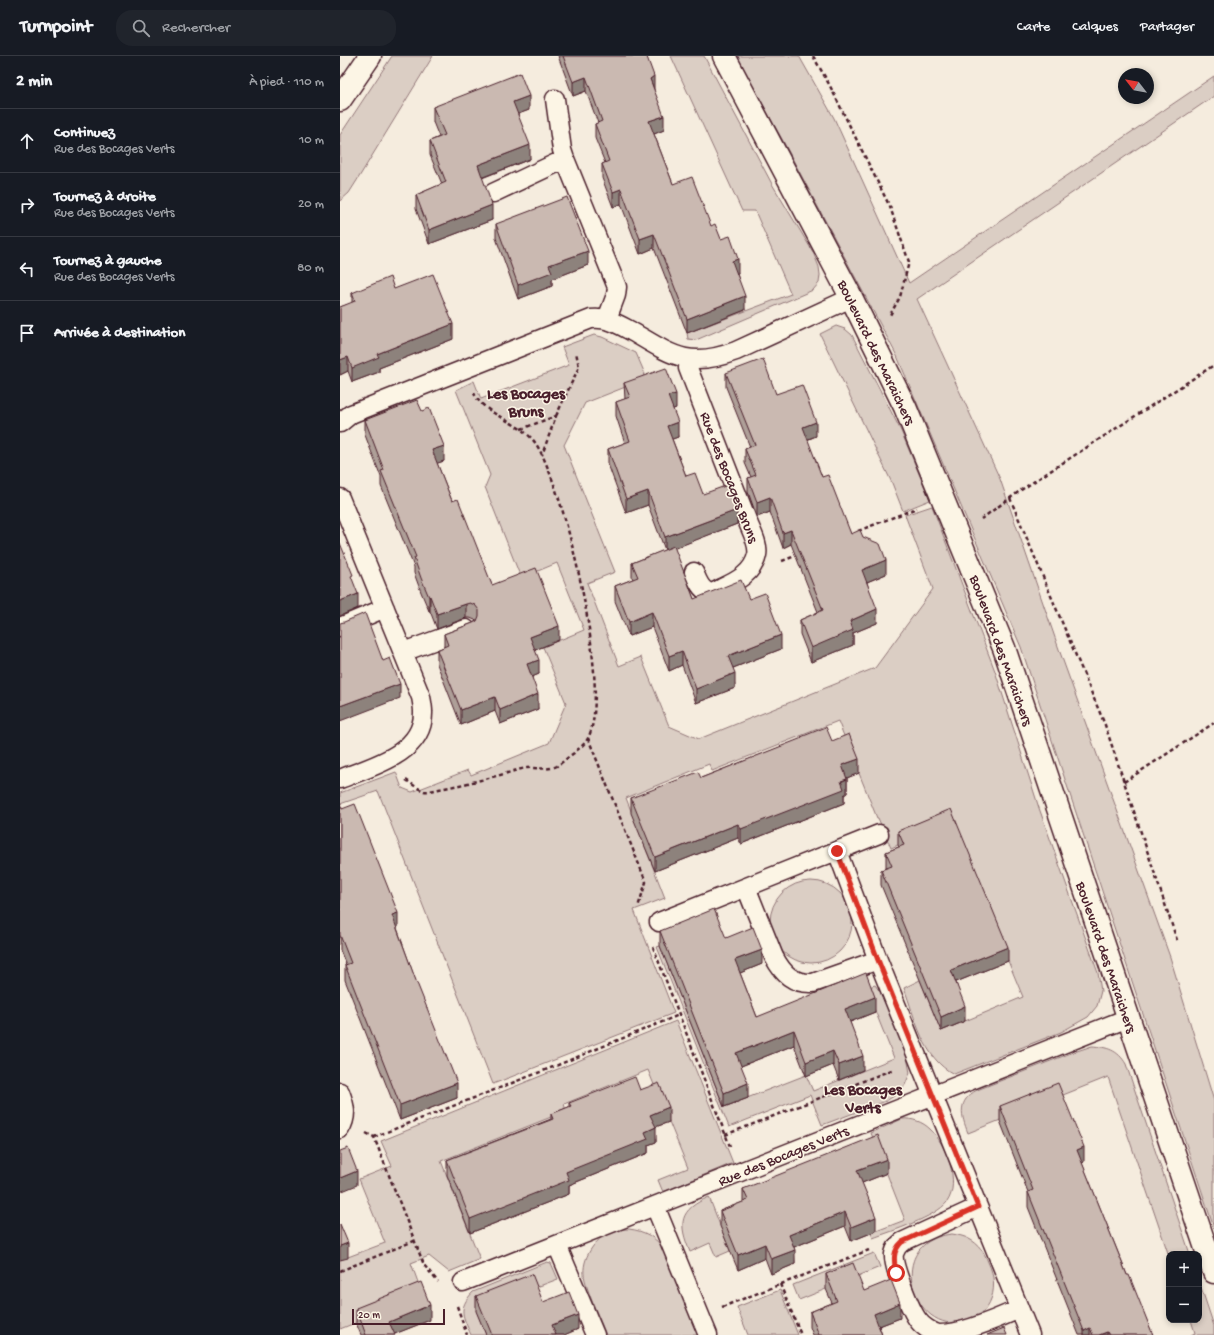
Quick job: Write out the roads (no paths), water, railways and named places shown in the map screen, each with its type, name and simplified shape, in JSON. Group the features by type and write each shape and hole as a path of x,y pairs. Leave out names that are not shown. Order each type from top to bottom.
{"street":[{"path":"340,100 370,56"},
{"name":"Boulevard des Maraichers","path":"724,56 851,298 905,407 1004,648 1214,1272"}],"lane":[{"path":"555,99 562,150 617,287 616,295 607,319"},
{"path":"493,193 565,159"},
{"path":"340,423 351,414 591,319 607,319 668,352 689,359 718,358 851,298"},
{"name":"Rue des Bocages Bruns","path":"689,359 688,368 755,540 757,555 750,569 740,579 713,592 704,590 698,582 694,572"},
{"path":"340,498 421,697 423,713 421,726 416,736 408,746 384,762 340,779"},
{"path":"340,627 385,608"},
{"path":"403,652 469,628"},
{"path":"659,922 879,834"},
{"path":"837,851 878,960 1030,1335"},
{"path":"746,887 774,957 780,968 788,976 806,984 813,983 878,960"},
{"name":"Rue des Bocages Verts","path":"463,1282 1128,1018"},
{"path":"340,1092 345,1105 346,1115 342,1126"},
{"path":"655,1206 708,1335"},
{"path":"978,1207 902,1242 896,1249 894,1255 896,1273 917,1320 938,1334 956,1334 966,1332 1019,1309"},
{"path":"558,1245 595,1335"}],"district":[{"name":"Les Bocages Bruns","path":"526,401"},
{"name":"Les Bocages Verts","path":"863,1097"}]}
